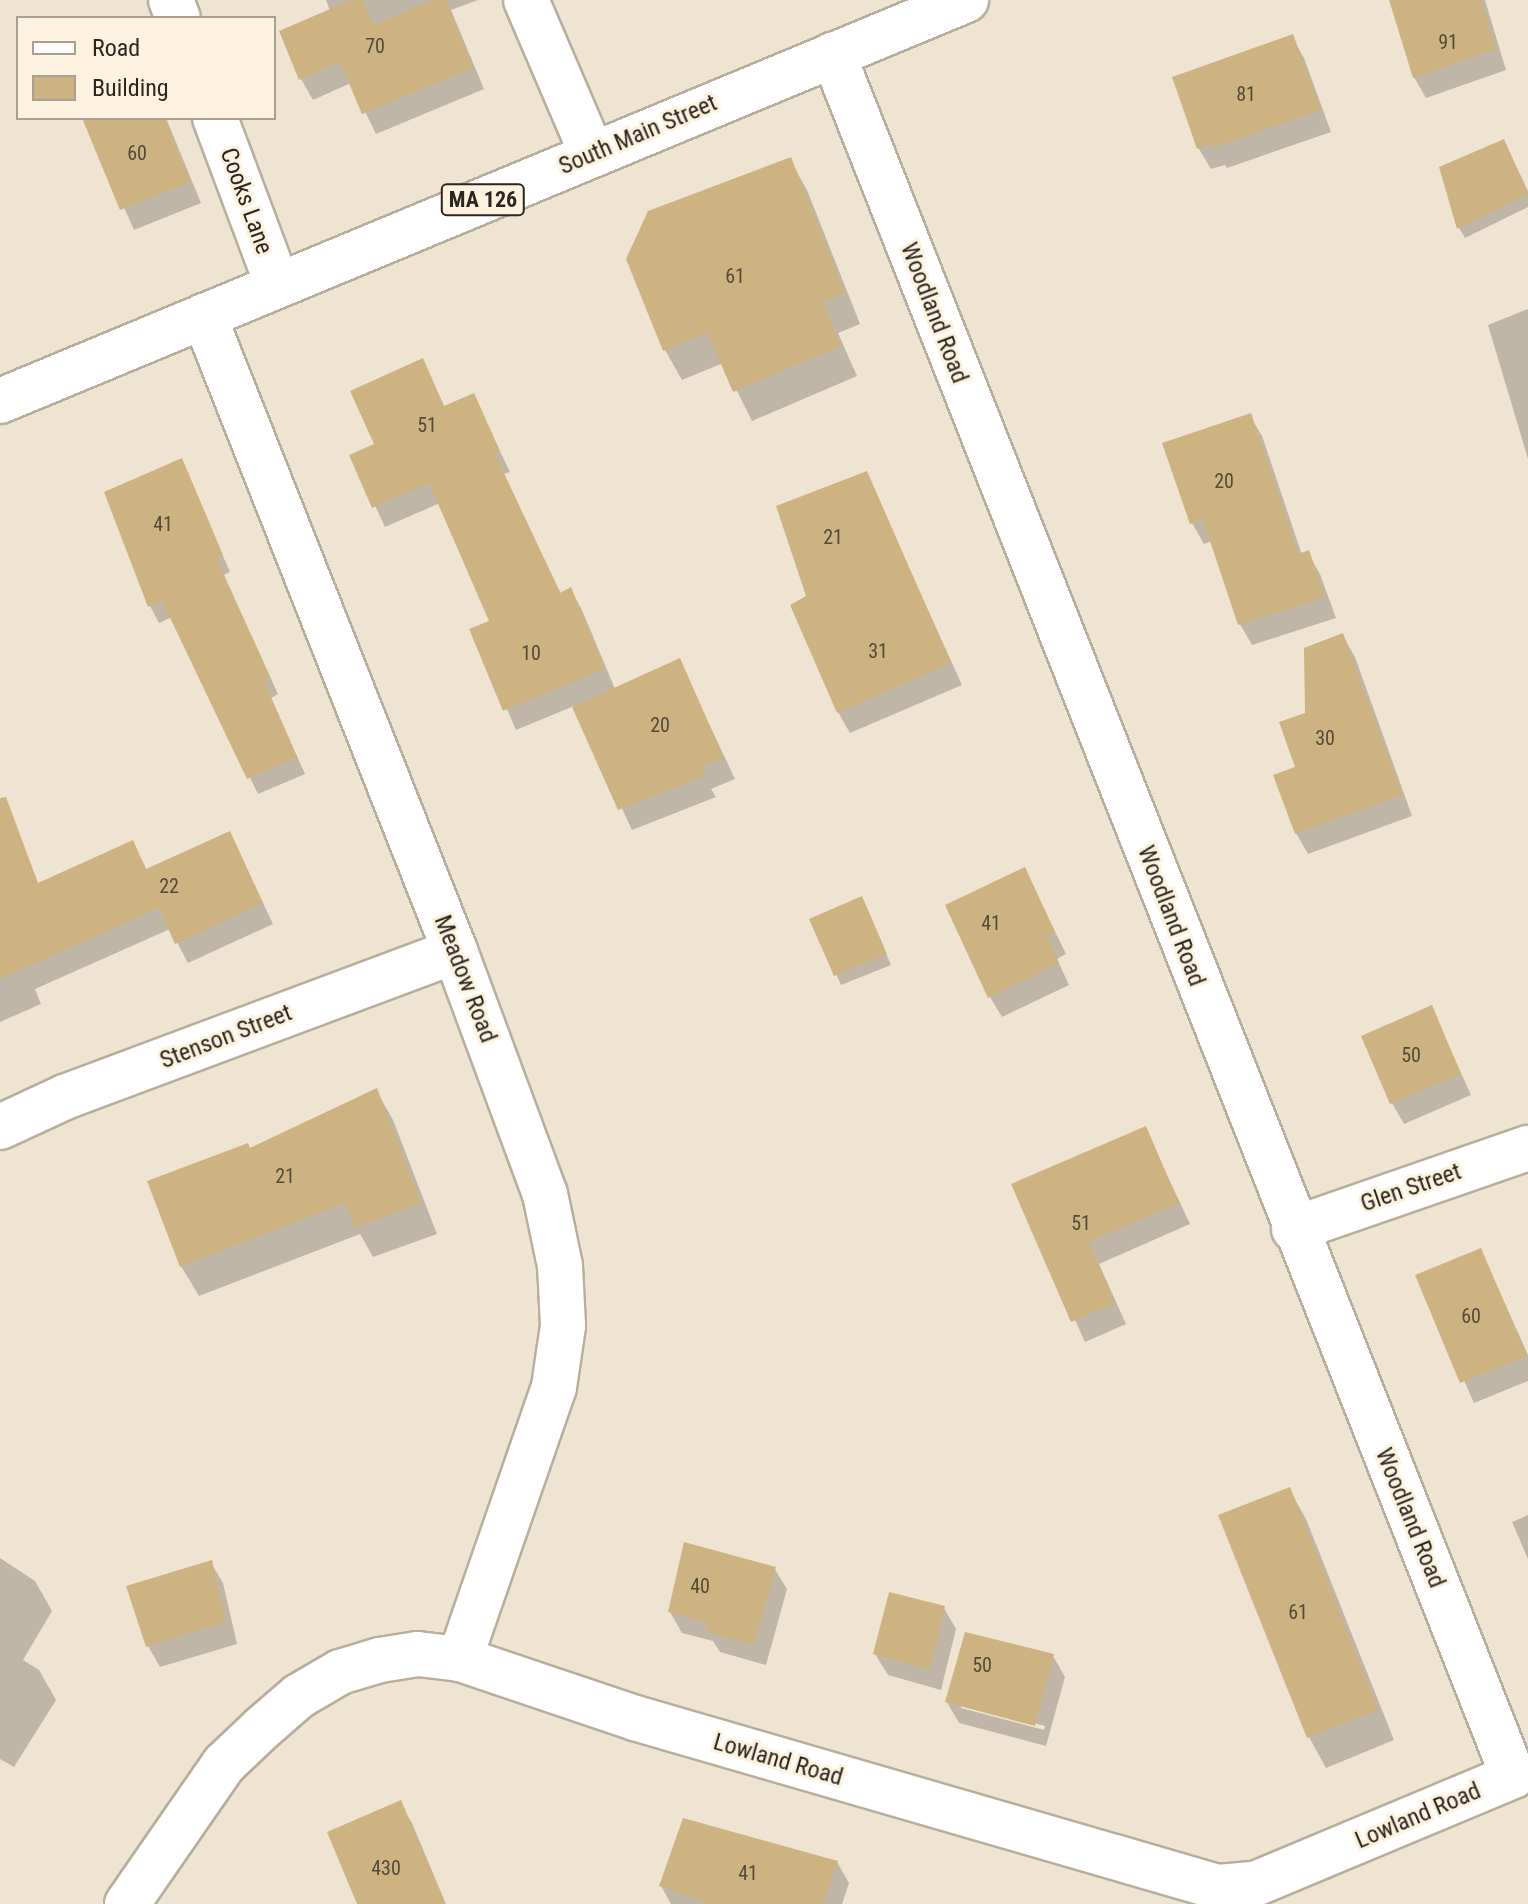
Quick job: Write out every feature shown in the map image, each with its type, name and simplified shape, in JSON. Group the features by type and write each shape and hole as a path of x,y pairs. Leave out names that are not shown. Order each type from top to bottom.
{"street":[{"path":"526,0 592,154"},
{"name":"South Main Street","path":"0,401 966,0"},
{"name":"Woodland Road","path":"833,54 1294,1229 1513,1776"},
{"name":"Cooks Lane","path":"216,120 277,284"},
{"name":"Meadow Road","path":"204,316 455,951 545,1194 560,1266 563,1326 554,1387 460,1659"},
{"name":"Stenson Street","path":"0,1127 65,1097 455,951"},
{"name":"Glen Street","path":"1294,1229 1528,1148"},
{"name":"Lowland Road","path":"127,1904 224,1764 299,1696 340,1672 380,1660 418,1654 460,1659 635,1718 1218,1887 1255,1884 1513,1776"}],"building":[{"path":"351,0 363,0 373,25 433,0 446,0 473,68 362,114 340,62 299,80 279,31"},
{"path":"1389,0 1481,0 1496,49 1413,78"},
{"path":"1293,34 1321,110 1213,148 1211,144 1197,149 1172,77"},
{"path":"83,120 165,120 191,182 120,210"},
{"path":"1504,139 1528,194 1457,229 1439,167"},
{"path":"791,157 845,293 823,302 841,346 733,392 707,332 663,351 626,259 648,211"},
{"path":"423,358 444,406 474,393 500,451 495,454 560,593 571,587 605,669 503,711 469,629 489,621 429,483 372,508 349,455 374,444 350,391"},
{"path":"1251,413 1298,554 1309,550 1325,597 1238,625 1203,520 1190,524 1162,443"},
{"path":"182,458 223,555 216,558 270,677 264,681 297,757 247,779 162,601 148,607 104,492"},
{"path":"867,471 951,663 837,713 790,605 806,596 776,506"},
{"path":"1343,633 1402,795 1295,834 1273,775 1295,767 1279,722 1305,713 1304,648"},
{"path":"680,658 724,758 701,767 706,776 618,810 572,707"},
{"path":"6,797 38,883 133,840 146,869 230,831 263,903 175,944 159,908 0,979 0,798"},
{"path":"1025,867 1055,932 1047,937 1059,963 988,998 945,905"},
{"path":"862,896 887,954 834,976 809,919"},
{"path":"1432,1005 1461,1074 1390,1104 1361,1036"},
{"path":"377,1088 421,1203 354,1228 345,1203 180,1267 147,1181 248,1143 250,1148"},
{"path":"1146,1126 1179,1203 1089,1242 1115,1303 1071,1322 1011,1184"},
{"path":"1481,1248 1527,1356 1460,1383 1415,1275"},
{"path":"1290,1487 1378,1710 1307,1738 1218,1515"},
{"path":"684,1542 776,1567 754,1645 705,1631 708,1623 668,1612"},
{"path":"212,1560 226,1622 146,1647 126,1586"},
{"path":"889,1592 945,1606 930,1670 873,1654"},
{"path":"965,1632 1054,1654 1035,1726 945,1702"},
{"path":"401,1800 445,1904 357,1904 327,1832"},
{"path":"683,1818 838,1861 823,1904 709,1904 659,1886"}]}
